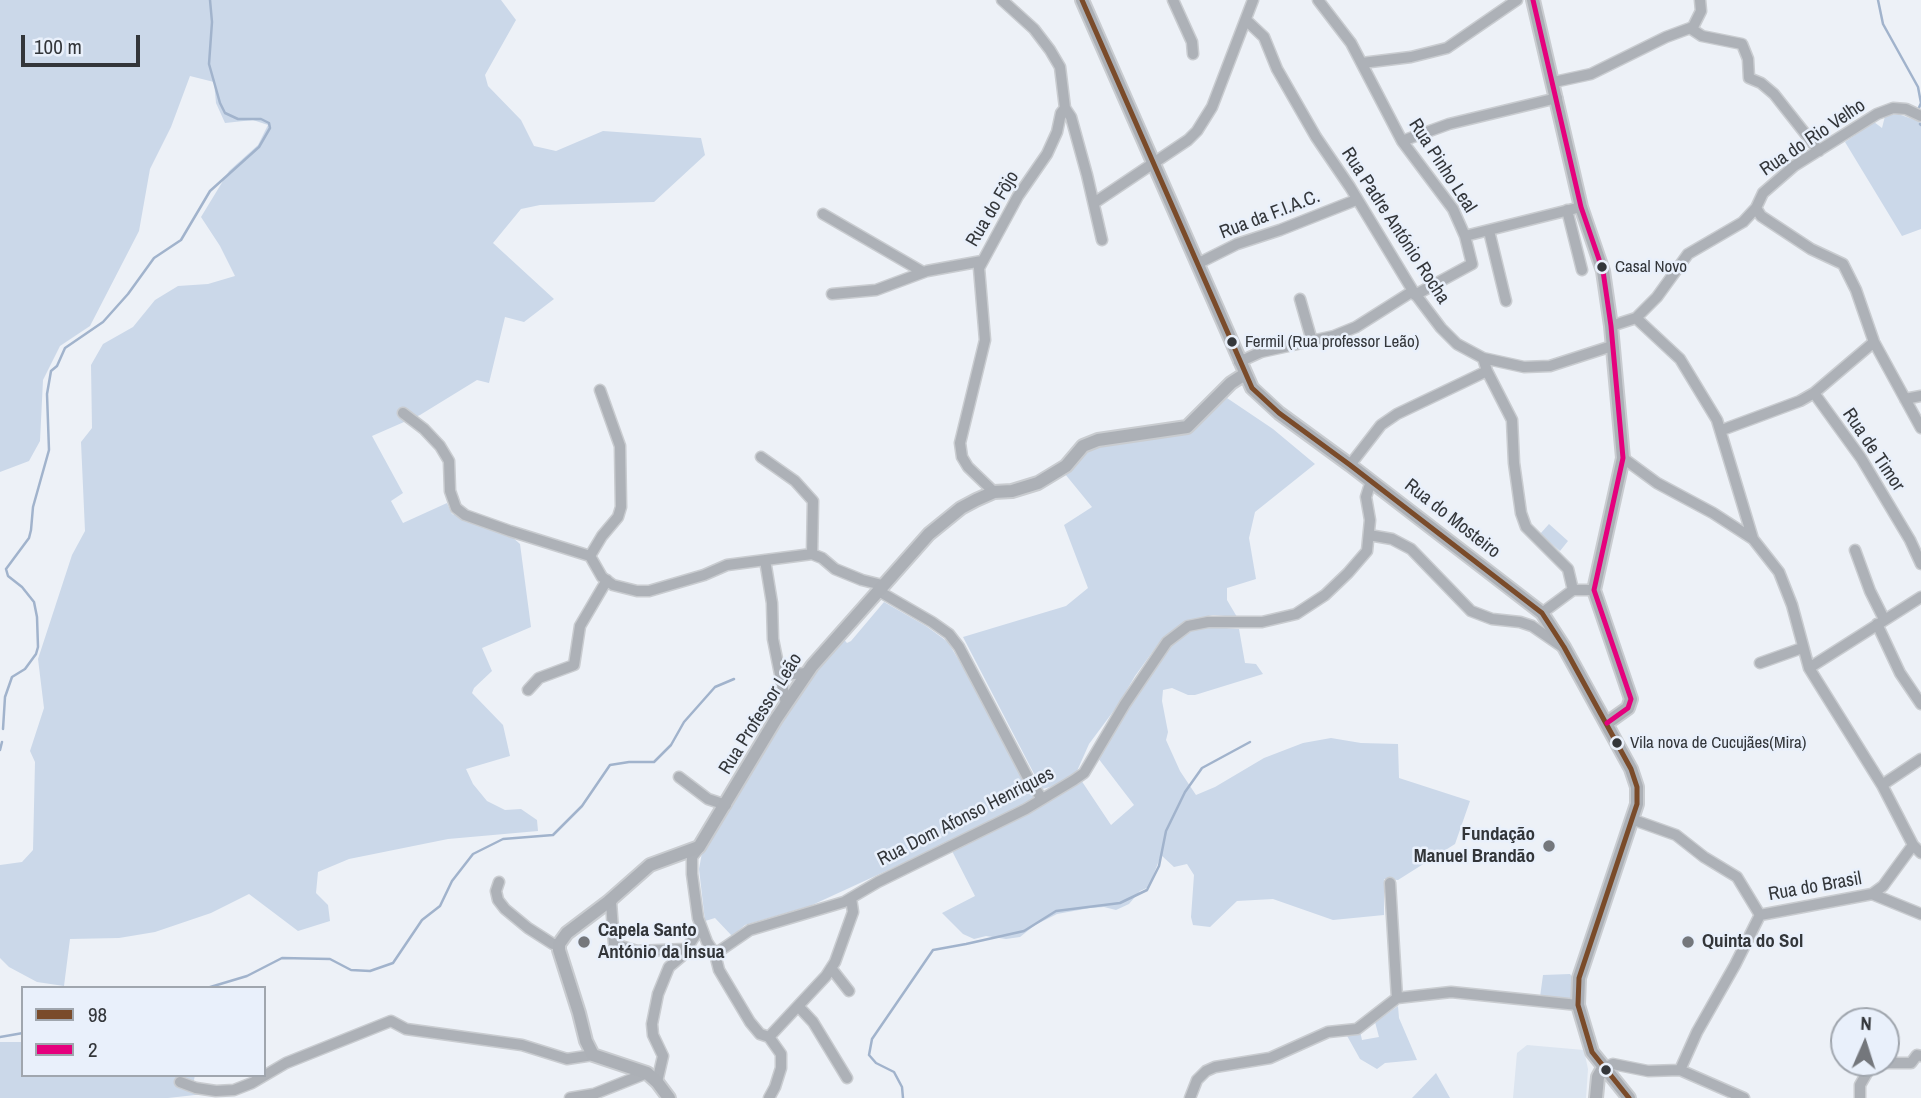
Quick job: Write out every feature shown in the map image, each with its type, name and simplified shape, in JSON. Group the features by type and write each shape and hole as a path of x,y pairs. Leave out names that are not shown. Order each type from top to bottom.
{"main road":[{"name":"Rua do Mosteiro","path":"1082,0 1252,388 1263,400 1542,613 1564,647 1631,769 1637,787 1634,820 1579,978 1578,1005 1592,1052 1629,1098"},
{"path":"1533,0 1581,207 1603,271 1611,326 1623,458 1594,590 1631,694 1628,708 1607,723"},
{"name":"Rua Professor Leão","path":"699,847 807,673 929,534 961,508 994,492 1012,491 1038,484 1066,466 1083,446 1098,440 1187,427 1231,383 1242,368"},
{"path":"668,1098 652,1078 593,1055 586,1041 559,944 567,933 650,865 699,847"},
{"path":"1596,1098 1598,1077 1603,1068"}],"street":[{"name":"Rua do Fôjo","path":"994,492 968,467 962,457 960,443 985,340 978,268 1018,196 1047,155 1065,108 1060,67 1034,29 1002,0"},
{"path":"1173,0 1192,42 1193,54"},
{"path":"1094,203 1188,140 1197,131 1212,107 1253,0"},
{"name":"Rua Pinho Leal","path":"1318,0 1351,43 1402,141 1453,209 1465,236 1472,264 1414,293"},
{"path":"1362,63 1411,57 1447,48 1517,0"},
{"path":"1554,82 1591,75 1690,28 1699,19 1700,0"},
{"name":"Rua Padre António Rocha","path":"1246,20 1264,37 1277,69 1316,137 1414,293 1457,344 1483,358 1524,368 1550,366 1612,346"},
{"path":"1690,28 1702,36 1742,44 1748,59 1749,78 1761,83 1774,94 1819,151"},
{"path":"1402,141 1449,124 1557,98"},
{"path":"1065,108 1070,117 1102,240"},
{"name":"Rua do Rio Velho","path":"1611,326 1636,318 1657,297 1688,254 1743,222 1756,208 1763,193 1794,166 1877,114 1893,108 1906,109 1921,116"},
{"name":"Rua da F.I.A.C.","path":"1197,264 1237,244 1356,200"},
{"path":"1465,236 1581,207"},
{"path":"1756,208 1761,216 1811,249 1843,264 1856,290 1874,342 1921,428"},
{"path":"1567,210 1582,270"},
{"path":"823,214 923,272"},
{"path":"1489,231 1506,301"},
{"path":"832,294 876,290 923,272 982,261"},
{"path":"1242,368 1261,352 1312,341 1356,327 1414,293"},
{"path":"1300,299 1312,341"},
{"path":"1636,318 1680,359 1722,430 1753,539"},
{"path":"1722,430 1800,401 1814,393 1874,342"},
{"path":"1483,358 1511,420 1521,513 1526,527 1569,569 1573,590"},
{"path":"1350,465 1381,425 1397,414 1487,371"},
{"path":"590,556 618,517 621,507 620,446 600,390"},
{"name":"Rua de Timor","path":"1814,393 1861,458 1910,540 1921,564"},
{"path":"1905,399 1921,396"},
{"path":"403,413 424,429 440,446 449,461 450,491 456,508 465,515 590,556 602,577 613,585 649,591 704,575 727,565 812,554 822,558 835,569 882,585 882,593 932,622 949,634 959,647 1028,778 1042,799"},
{"path":"761,457 795,481 813,501 812,554"},
{"path":"1623,458 1657,483 1713,513 1753,539 1779,572 1792,605 1809,668 1882,786 1913,845 1921,853"},
{"name":"Rua Dom Afonso Henriques","path":"715,954 750,930 852,898 878,882 989,828 1084,772 1167,642 1188,626 1208,622 1262,622 1296,614 1325,595 1348,573 1367,551 1370,520 1366,497 1371,481"},
{"path":"1369,535 1392,539 1411,549 1471,611 1492,620 1520,622 1532,626 1558,646 1564,647"},
{"path":"1855,550 1900,673 1921,704"},
{"path":"765,560 772,603 773,639 786,704"},
{"path":"528,690 539,678 574,665 580,626 607,580"},
{"path":"1542,613 1573,590 1594,590"},
{"path":"1809,668 1921,597"},
{"path":"1760,663 1802,648"},
{"path":"781,675 807,673"},
{"path":"1882,786 1921,759"},
{"path":"679,777 708,799 726,805"},
{"path":"1634,820 1676,835 1704,857 1737,877 1760,915"},
{"path":"1872,894 1883,886 1913,845"},
{"path":"699,847 692,857 698,918 707,942 715,954 719,970 743,1012 760,1034 769,1037 781,1054 781,1068 769,1098"},
{"path":"499,882 496,891 498,900 505,909 527,928 553,944 559,944"},
{"path":"1390,883 1397,998"},
{"path":"617,894 611,902 614,944 637,951 685,949"},
{"name":"Rua do Brasil","path":"1681,1070 1693,1040 1760,915 1872,894 1921,914"},
{"path":"769,1037 831,968 847,933 853,912 852,898"},
{"path":"570,1098 652,1078 663,1056 653,1035 653,1010 657,993 669,967 682,956 701,926"},
{"path":"831,968 849,991"},
{"path":"1190,1098 1197,1080 1206,1071 1269,1058 1328,1032 1357,1029 1397,998 1451,992 1578,1005"},
{"path":"798,1006 813,1022 847,1078"},
{"path":"266,1075 308,1053 391,1021 406,1029 522,1045 567,1059 593,1055"},
{"path":"1860,1098 1860,1085 1871,1066 1881,1063 1911,1063 1917,1055 1921,1056"},
{"path":"1603,1068 1613,1064 1648,1071 1681,1070 1744,1098"},
{"path":"180,1083 206,1090 234,1090 262,1077"}],"shaded area":[{"path":"0,0 501,0 516,20 485,75 488,86 521,120 534,146 556,151 603,131 701,138 705,155 654,202 540,205 521,209 493,243 554,299 524,322 505,317 489,383 477,380 420,415 372,436 403,493 391,501 403,523 447,503 452,514 511,536 520,544 531,627 482,648 492,671 472,693 503,725 510,756 466,769 473,784 487,801 505,810 521,809 537,820 538,831 448,839 349,859 318,872 316,893 328,905 330,921 298,931 249,894 211,913 155,932 119,938 70,939 64,986 37,982 9,967 0,958 0,865 22,862 33,850 35,762 30,751 44,708 38,659 72,555 85,531 81,442 92,428 91,365 103,344 133,327 155,300 178,286 208,284 235,276 201,217 229,171 258,145 268,125 253,120 225,123 216,103 214,82 190,76 171,127 150,169 139,231 90,326 60,346 43,380 40,441 29,461 0,472"},
{"path":"1898,114 1921,122 1921,229 1902,236 1845,142 1874,122 1882,128 1885,116"},
{"path":"1227,398 1273,429 1315,464 1255,512 1249,538 1256,579 1227,588 1227,600 1237,617 1213,615 1191,620 1159,643 1089,744 1077,771 1054,786 1042,789 963,637 1066,606 1088,588 1064,525 1092,507 1065,474 1090,447 1192,430"},
{"path":"1549,524 1568,541 1560,551 1540,534"},
{"path":"884,602 948,642 988,709 1035,798 971,832 810,906 745,925 732,936 715,918 705,921 699,869 703,847 732,794 840,635 847,643 851,641"},
{"path":"1213,627 1239,629 1245,663 1256,664 1263,674 1195,695 1172,688 1163,690 1162,701 1168,732 1166,740 1180,771 1196,795 1264,758 1303,743 1331,738 1361,743 1398,744 1399,778 1470,801 1455,844 1398,880 1384,879 1384,915 1333,920 1273,899 1237,901 1210,927 1193,925 1191,917 1194,875 1187,864 1174,867 1161,855 1149,887 1140,891 1129,904 1116,910 1104,907 1057,914 1035,925 1020,937 1006,939 986,936 974,939 963,934 942,913 975,896 952,851 1081,780 1111,825 1134,805 1098,758 1110,735 1165,652 1187,631"},
{"path":"1570,974 1573,978 1572,1002 1540,997 1543,975"},
{"path":"1398,1006 1399,1018 1417,1060 1385,1063 1377,1069 1360,1059 1346,1034 1360,1031 1362,1040 1379,1037 1375,1022"},
{"path":"0,1042 21,1042 21,1077 195,1077 192,1090 204,1094 168,1098 0,1098"},
{"path":"1527,1045 1584,1050 1588,1069 1586,1098 1513,1098 1517,1053"},
{"path":"1436,1073 1450,1098 1412,1098"}],"waterway":[{"path":"3,729 5,697 12,677 25,669 38,647 34,602 22,587 8,576 6,569 29,538 31,530 33,507 49,450 47,394 51,371 57,366 65,348 103,322 128,294 154,258 181,240 210,191 259,147 270,128 269,123 261,119 238,119 225,113 220,103 209,64 212,22 210,0"},
{"path":"1878,0 1883,24 1918,87 1921,103 1918,110"},
{"path":"214,986 247,976 282,958 330,959 351,970 370,971 393,963 422,920 440,906 452,881 473,854 503,839 553,835 582,806 610,765 654,762 671,745 684,722 715,687 734,679"},
{"path":"0,750 2,742"},
{"path":"903,1098 902,1087 894,1072 876,1063 869,1055 872,1039 933,950 1024,931 1056,911 1120,903 1147,890 1159,866 1166,831 1185,792 1202,768 1250,742"},
{"path":"0,1037 21,1033"}],"transit line":[{"name":"98","path":"1082,0 1252,388 1279,413 1542,613 1564,647 1631,769 1637,787 1637,804 1579,978 1578,1005 1592,1052 1629,1098"},
{"name":"2","path":"1533,0 1581,207 1603,271 1611,326 1623,458 1594,590 1631,699 1628,708 1607,723"}],"place":[{"name":"Casal Novo","path":"1602,267"},
{"name":"Fermil (Rua professor Leão)","path":"1232,342"},
{"name":"Vila nova de Cucujães(Mira)","path":"1617,743"},
{"name":"Fundação Manuel Brandão","path":"1549,846"},
{"name":"Capela Santo António da Ínsua","path":"584,942"},
{"name":"Quinta do Sol","path":"1688,942"}]}
